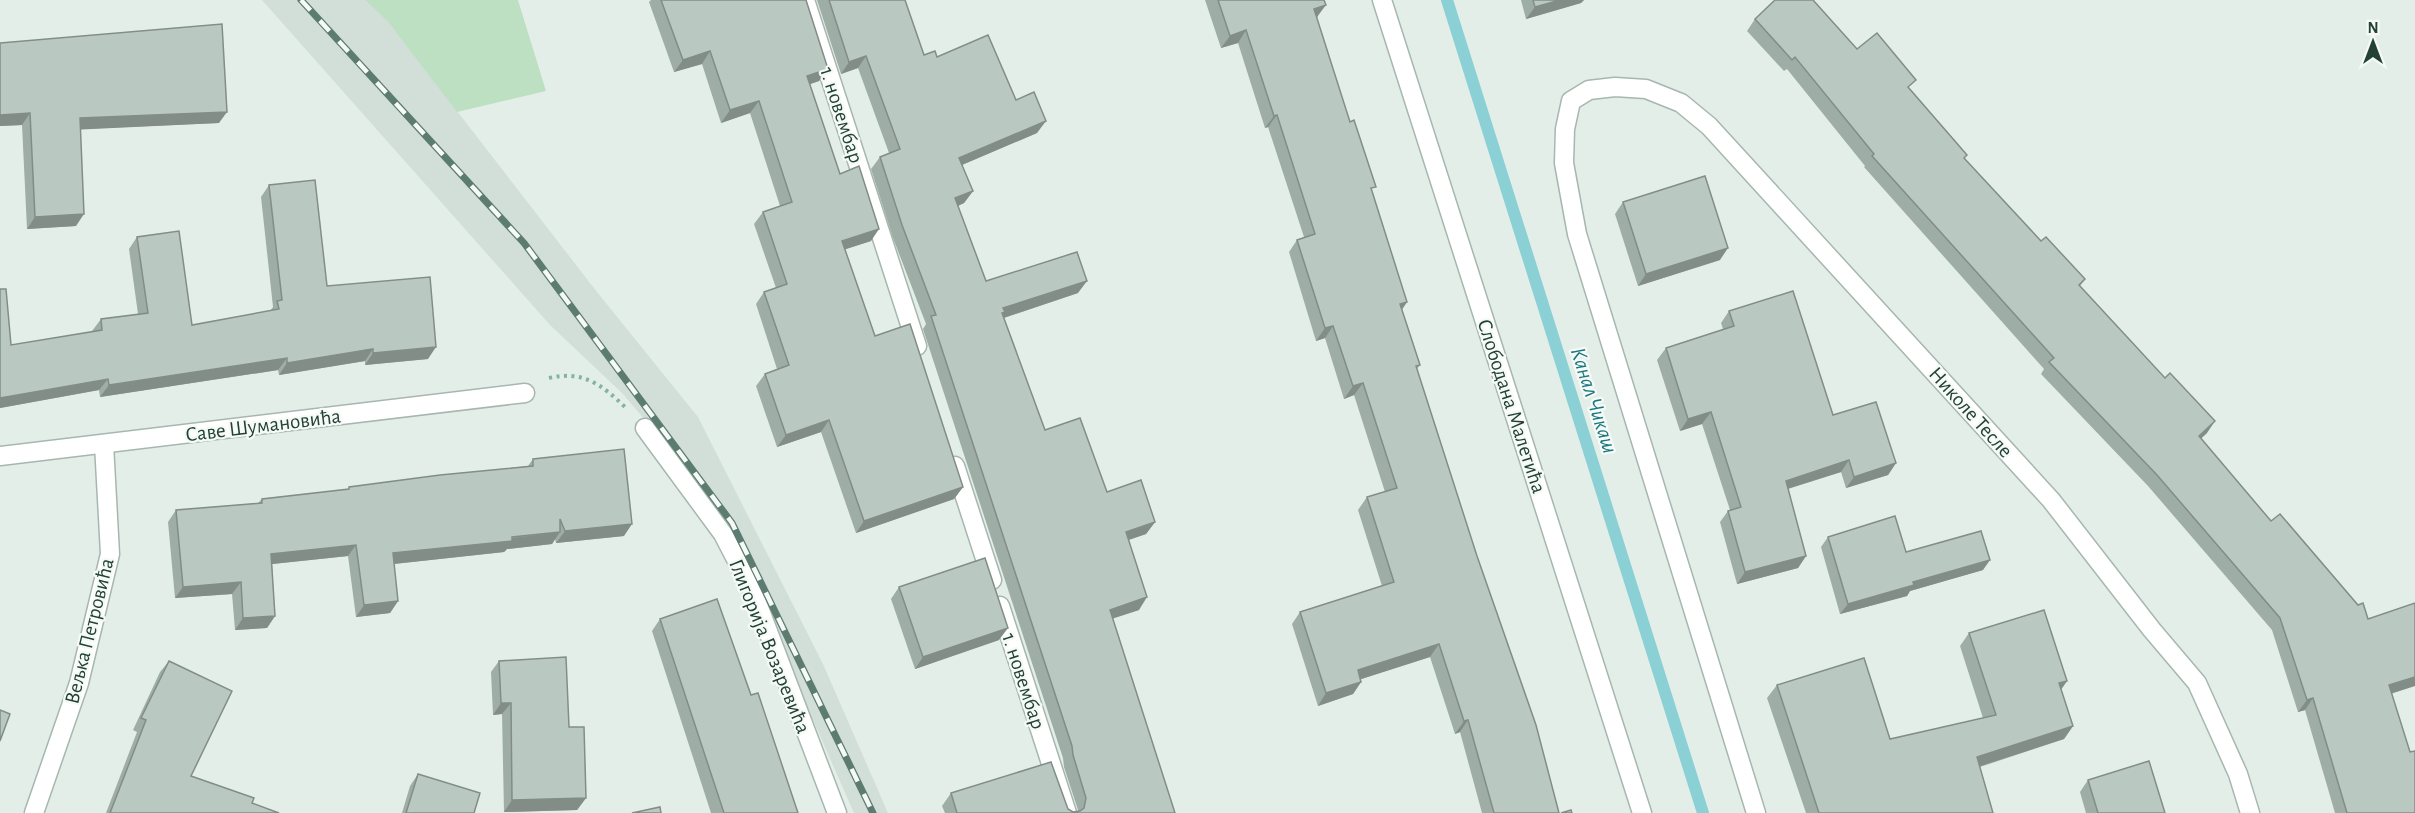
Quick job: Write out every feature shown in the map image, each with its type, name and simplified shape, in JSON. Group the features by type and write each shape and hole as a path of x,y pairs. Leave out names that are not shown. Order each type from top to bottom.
{"street":[{"name":"1. новембар","path":"805,0 921,361"},
{"name":"Слободана Малетића","path":"1382,0 1642,813"},
{"name":"Николе Тесле","path":"1756,813 1577,234 1564,163 1565,129 1571,101 1589,90 1615,87 1646,89 1682,103 1709,126 2051,500 2152,630 2197,683 2238,774 2250,813"},
{"name":"Саве Шумановића","path":"0,456 525,393"},
{"name":"Глигорија Возаревића","path":"645,428 723,534 753,592 837,813"},
{"name":"Вељка Петровића","path":"34,813 79,683 110,554 104,444"},
{"name":"1. новембар","path":"951,452 1067,813"}],"path":[{"path":"525,393 548,378 578,376 606,388 645,428"}],"shaded area":[{"path":"262,0 365,0 388,22 597,292 698,417 823,664 888,813 854,813 746,568 677,457 622,393 550,325"}],"green space":[{"path":"365,0 518,0 546,91 457,112 388,22"}],"building":[{"path":"661,0 806,0 828,69 807,76 840,174 859,166 879,229 842,241 875,336 910,324 963,487 864,521 829,420 786,435 765,374 789,365 764,292 787,284 763,212 792,202 759,101 730,110 710,51 683,60"},
{"path":"829,0 905,0 924,55 935,51 937,57 988,35 1016,100 1034,92 1046,121 959,158 973,191 955,198 986,281 1077,252 1087,281 1003,308 1005,312 1002,313 1045,430 1080,418 1107,492 1141,480 1155,522 1126,532 1147,597 1110,610 1175,813 957,813 951,793 1051,762 1068,809 1073,812 1080,811 1084,808 1086,798 1072,746 931,316 936,315 902,225 880,157 900,149 866,56 849,62"},
{"path":"1218,0 1324,0 1326,5 1314,9 1350,122 1354,120 1376,187 1371,188 1407,302 1400,304 1420,365 1416,366 1477,556 1536,725 1559,813 1494,813 1468,720 1464,721 1439,644 1358,670 1361,682 1326,693 1300,612 1394,582 1367,497 1397,488 1363,383 1353,386 1333,326 1325,328 1297,240 1315,234 1277,115 1274,116 1246,30 1230,36"},
{"path":"1533,0 1560,0 1535,7"},
{"path":"1775,0 1813,0 1857,49 1877,33 1916,80 1908,87 1967,155 1964,158 2041,241 2046,237 2085,279 2079,285 2165,378 2170,373 2215,421 2199,436 2271,521 2280,514 2358,605 2363,603 2368,619 2415,603 2415,677 2389,685 2410,752 2415,751 2415,813 2347,813 2313,698 2307,700 2280,618 2157,475 2049,362 2054,358 1872,156 1874,154 1795,57 1792,60 1755,19"},
{"path":"222,24 227,112 80,118 84,214 35,217 30,113 0,115 0,43"},
{"path":"1705,176 1728,248 1646,274 1623,202"},
{"path":"315,180 327,286 430,277 436,347 373,353 373,349 287,363 287,358 109,385 108,379 0,398 0,289 6,289 11,345 102,330 101,319 148,313 137,237 179,231 192,325 279,309 277,301 282,300 269,185"},
{"path":"1793,291 1833,415 1876,402 1896,463 1854,477 1849,460 1786,481 1806,556 1745,572 1728,511 1741,507 1711,412 1688,419 1666,348 1734,326 1729,311"},
{"path":"624,449 632,524 565,531 560,519 560,532 512,537 512,541 393,553 398,601 364,605 356,545 271,554 275,616 243,618 241,582 183,587 176,510 262,503 262,499 440,475 533,466 533,459"},
{"path":"1895,516 1906,552 1981,531 1990,560 1848,604 1828,537"},
{"path":"985,558 1008,628 923,657 899,587"},
{"path":"717,599 751,695 758,693 798,813 724,813 660,619"},
{"path":"2044,610 2067,681 2059,683 2073,726 1977,757 1993,813 1819,813 1777,685 1864,658 1890,739 1996,715 1969,633"},
{"path":"566,657 569,727 584,727 586,798 512,800 511,703 501,703 499,661"},
{"path":"169,661 232,691 191,776 254,798 252,803 279,813 110,813 146,720 141,718"},
{"path":"0,710 10,714 0,741"},
{"path":"2149,761 2165,813 2098,813 2088,780"},
{"path":"418,774 480,793 474,813 406,813"},
{"path":"660,807 661,813 632,813"}],"waterway":[{"name":"Канал Чикаш","path":"1447,0 1703,813"}],"railway":[{"path":"301,0 524,243 732,523 873,813"}]}
